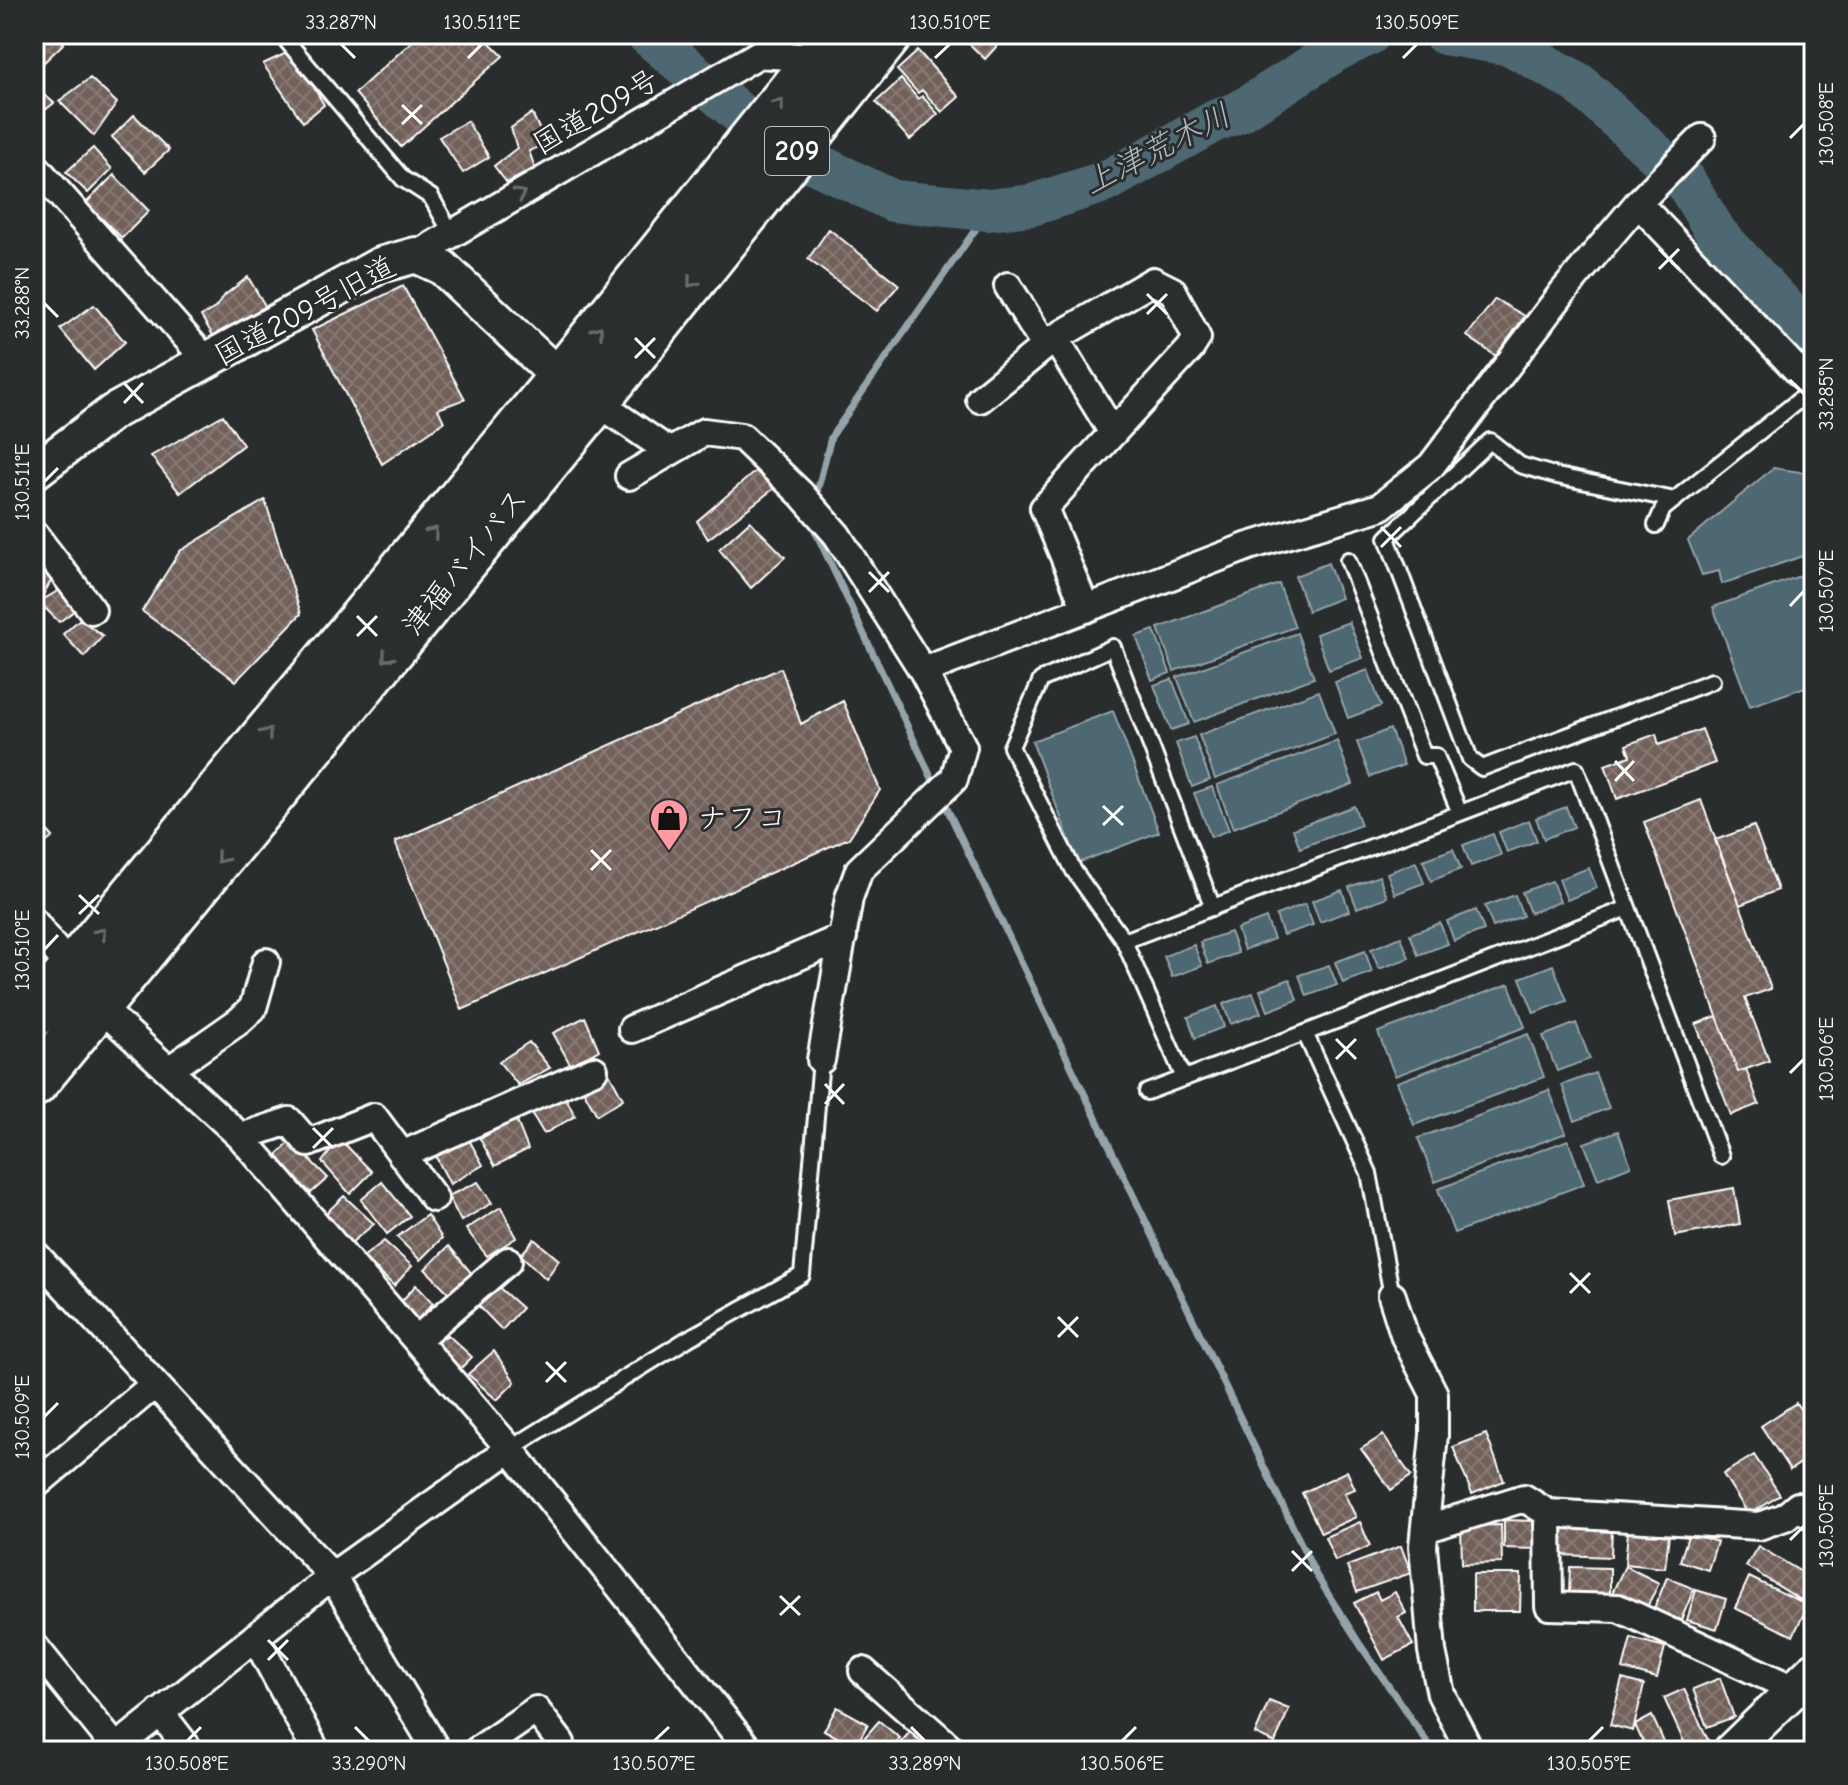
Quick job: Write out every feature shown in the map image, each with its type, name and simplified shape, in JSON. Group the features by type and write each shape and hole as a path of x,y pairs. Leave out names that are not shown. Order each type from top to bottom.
{"highway":[{"name":"津福バイパス","path":"34,1084 597,401 890,34"},
{"name":"津福バイパス","path":"34,1015 560,378 826,46"}],"street":[{"name":"国道209号","path":"416,255 759,54 826,46"},
{"path":"923,671 1249,546 1380,507 1431,466 1563,292 1638,203 1702,138"},
{"path":"34,165 207,361"},
{"path":"1638,203 1814,388"},
{"name":"国道209号旧道","path":"34,472 113,412 380,265 416,255 442,267 560,378"},
{"path":"980,399 1050,342 1153,281 1173,291 1197,338 1044,508 1086,609"},
{"path":"1008,286 1113,433"},
{"path":"560,378 670,452"},
{"path":"629,476 704,432 742,437 801,494 837,535 923,671 963,747 954,779 859,870 849,898 821,1060"},
{"path":"34,534 92,610"},
{"path":"34,922 99,1006 241,1137 510,1449 750,1751"},
{"path":"632,1029 843,937"},
{"path":"169,1070 253,1008 266,962"},
{"path":"402,1155 594,1070"},
{"path":"241,1137 289,1121 308,1143 374,1117 434,1198"},
{"path":"34,1253 332,1576 437,1751"},
{"path":"416,1340 508,1261"},
{"path":"1392,1296 1405,1337 1434,1394 1434,1435 1423,1546 1432,1651 1441,1694 1470,1751"},
{"path":"34,1486 155,1384"},
{"path":"34,1646 114,1749 332,1576 510,1449"},
{"path":"1425,1529 1524,1498 1548,1513 1759,1526 1785,1517 1798,1506 1814,1517"},
{"path":"1548,1513 1549,1606 1618,1608 1804,1679 1731,1751"},
{"path":"255,1637 316,1751"},
{"path":"863,1671 954,1751"},
{"path":"477,1751 536,1710 561,1743"},
{"path":"160,1712 190,1751"}],"lane":[{"path":"281,34 403,179 431,197 452,234"},
{"path":"1656,525 1663,509 1814,388"},
{"path":"1675,500 1557,476 1520,465 1490,441 1387,538 1470,759 1482,768 1712,681"},
{"path":"1348,560 1424,756 1436,756 1460,813"},
{"path":"1184,1078 1124,941 1074,871 1011,747 1041,680 1113,647 1213,908"},
{"path":"1124,941 1576,769 1721,1156"},
{"path":"1147,1092 1628,908"},
{"path":"1305,1033 1369,1173 1392,1296"},
{"path":"510,1449 689,1338 802,1275 821,1060"}],"water":[{"path":"1773,468 1814,474 1814,552 1722,584 1719,571 1702,575 1688,540"},
{"path":"1328,563 1341,598 1308,611 1295,576"},
{"path":"1814,571 1814,684 1750,706 1713,607"},
{"path":"1279,584 1295,627 1174,671 1158,628"},
{"path":"1349,622 1363,658 1329,670 1316,634"},
{"path":"1154,630 1170,673 1152,680 1136,636"},
{"path":"1297,633 1314,678 1194,722 1177,677"},
{"path":"1368,670 1381,706 1348,718 1335,682"},
{"path":"1172,679 1189,724 1171,730 1154,685"},
{"path":"1319,691 1335,734 1215,779 1199,735"},
{"path":"1113,711 1159,832 1078,863 1032,741"},
{"path":"1390,729 1404,765 1370,777 1357,742"},
{"path":"1194,737 1210,780 1192,787 1176,743"},
{"path":"1337,741 1353,784 1233,828 1217,785"},
{"path":"1212,787 1229,830 1211,837 1194,793"},
{"path":"1354,806 1361,825 1300,848 1293,829"},
{"path":"1566,807 1574,827 1544,839 1536,818"},
{"path":"1529,820 1537,841 1507,852 1499,832"},
{"path":"1493,834 1501,855 1471,866 1463,845"},
{"path":"1453,849 1461,869 1431,881 1423,860"},
{"path":"1416,862 1424,883 1395,894 1387,873"},
{"path":"1589,868 1597,888 1567,900 1559,879"},
{"path":"1379,876 1387,897 1357,908 1349,887"},
{"path":"1552,881 1560,902 1530,913 1522,892"},
{"path":"1342,890 1349,911 1320,922 1312,901"},
{"path":"1515,895 1523,916 1493,927 1485,906"},
{"path":"1305,904 1313,925 1283,935 1276,915"},
{"path":"1476,910 1484,930 1454,941 1447,921"},
{"path":"1266,918 1274,939 1244,950 1237,929"},
{"path":"1440,923 1448,944 1418,955 1410,934"},
{"path":"1230,932 1238,953 1208,964 1200,942"},
{"path":"1401,937 1409,958 1379,969 1371,949"},
{"path":"1194,945 1202,966 1172,977 1164,956"},
{"path":"1365,951 1372,972 1343,983 1335,962"},
{"path":"1329,965 1337,985 1307,996 1299,975"},
{"path":"1553,965 1567,1001 1534,1013 1520,978"},
{"path":"1290,979 1297,1000 1268,1011 1260,990"},
{"path":"1509,984 1525,1027 1395,1076 1378,1032"},
{"path":"1253,993 1261,1013 1231,1024 1223,1004"},
{"path":"1217,1006 1224,1027 1195,1038 1188,1017"},
{"path":"1576,1023 1590,1059 1557,1071 1543,1036"},
{"path":"1528,1034 1544,1077 1414,1125 1397,1082"},
{"path":"1595,1073 1609,1108 1575,1121 1562,1085"},
{"path":"1549,1090 1566,1133 1435,1182 1418,1138"},
{"path":"1618,1131 1631,1166 1598,1179 1584,1143"},
{"path":"1568,1140 1584,1184 1454,1233 1438,1189"}],"building":[{"path":"34,34 56,34 64,43 36,70"},
{"path":"420,34 481,34 503,56 401,147 355,93"},
{"path":"959,34 1008,34 985,59"},
{"path":"293,50 324,105 303,122 263,64"},
{"path":"918,51 959,97 942,112 922,90 918,93 897,70"},
{"path":"90,78 117,103 94,136 59,101"},
{"path":"901,79 918,99 922,96 938,114 910,140 876,102"},
{"path":"34,86 54,103 34,119"},
{"path":"532,113 546,144 529,151 535,168 507,183 494,166 517,148 511,128"},
{"path":"134,115 169,150 145,172 112,137"},
{"path":"467,121 489,157 463,173 439,137"},
{"path":"93,148 112,169 88,193 66,172"},
{"path":"114,175 149,211 122,238 86,203"},
{"path":"829,229 899,285 877,311 808,259"},
{"path":"248,277 267,309 214,337 201,316 215,308 225,295"},
{"path":"403,286 465,399 438,409 444,422 382,464 312,330"},
{"path":"1495,299 1525,316 1496,356 1467,336"},
{"path":"94,305 125,342 94,370 60,329"},
{"path":"223,415 243,445 180,493 151,456"},
{"path":"758,469 776,487 708,539 697,521"},
{"path":"265,500 301,614 236,681 142,611 180,551"},
{"path":"750,521 785,557 751,588 719,549"},
{"path":"34,549 55,574 39,602 34,593"},
{"path":"63,588 78,608 59,622 39,602"},
{"path":"80,619 103,636 84,657 63,634"},
{"path":"781,668 801,724 843,701 880,790 849,838 462,1010 395,842"},
{"path":"1702,729 1715,763 1617,799 1605,765 1630,756 1626,745 1656,734 1659,745"},
{"path":"1701,800 1771,989 1745,998 1769,1061 1738,1072 1644,822"},
{"path":"34,816 53,837 34,852"},
{"path":"1754,826 1778,890 1740,905 1715,840"},
{"path":"1717,1016 1738,1072 1746,1069 1759,1104 1731,1115 1696,1024"},
{"path":"585,1017 599,1050 571,1066 553,1033"},
{"path":"529,1042 550,1068 518,1085 499,1062"},
{"path":"609,1073 623,1099 597,1115 581,1086"},
{"path":"564,1094 575,1116 544,1134 529,1109"},
{"path":"516,1119 528,1149 495,1166 480,1139"},
{"path":"468,1138 483,1165 450,1184 436,1157"},
{"path":"340,1139 372,1172 350,1194 322,1162"},
{"path":"291,1141 328,1178 311,1193 273,1159"},
{"path":"382,1182 410,1216 387,1234 361,1200"},
{"path":"478,1182 492,1203 461,1221 448,1196"},
{"path":"1734,1188 1740,1224 1675,1236 1669,1200"},
{"path":"344,1196 374,1224 351,1243 323,1216"},
{"path":"501,1207 516,1238 487,1256 466,1229"},
{"path":"427,1215 442,1238 420,1260 397,1237"},
{"path":"534,1239 559,1260 546,1279 521,1255"},
{"path":"384,1241 412,1266 394,1286 363,1257"},
{"path":"449,1246 472,1274 450,1294 425,1269"},
{"path":"495,1284 522,1308 502,1330 475,1302"},
{"path":"416,1285 433,1303 417,1321 399,1304"},
{"path":"448,1335 472,1357 459,1370 433,1345"},
{"path":"494,1351 515,1382 497,1400 468,1374"},
{"path":"1796,1403 1814,1430 1814,1454 1790,1470 1761,1426"},
{"path":"1486,1434 1504,1481 1472,1494 1453,1447"},
{"path":"1383,1435 1411,1476 1391,1490 1361,1449"},
{"path":"1754,1455 1780,1495 1749,1515 1723,1474"},
{"path":"1347,1471 1355,1489 1344,1493 1356,1517 1321,1533 1302,1493"},
{"path":"1504,1520 1535,1521 1535,1549 1504,1548"},
{"path":"1360,1522 1370,1546 1335,1561 1325,1537"},
{"path":"1501,1525 1502,1563 1462,1564 1461,1526"},
{"path":"1561,1526 1612,1527 1611,1557 1561,1555"},
{"path":"1628,1531 1669,1535 1665,1568 1625,1564"},
{"path":"1689,1533 1717,1542 1708,1570 1680,1561"},
{"path":"1401,1546 1411,1573 1357,1592 1347,1566"},
{"path":"1758,1546 1813,1579 1801,1600 1746,1566"},
{"path":"1625,1566 1659,1583 1646,1609 1612,1593"},
{"path":"1570,1567 1610,1568 1610,1596 1569,1595"},
{"path":"1473,1574 1521,1574 1520,1611 1473,1611"},
{"path":"1667,1577 1694,1589 1679,1625 1652,1614"},
{"path":"1749,1577 1808,1605 1793,1636 1735,1608"},
{"path":"1696,1590 1726,1599 1717,1629 1687,1620"},
{"path":"1376,1592 1380,1600 1395,1592 1406,1613 1398,1617 1413,1645 1384,1660 1354,1603"},
{"path":"1631,1638 1665,1647 1657,1678 1623,1669"},
{"path":"1720,1678 1734,1717 1707,1727 1693,1689"},
{"path":"1622,1679 1644,1685 1633,1731 1610,1725"},
{"path":"1684,1689 1710,1744 1696,1751 1688,1751 1664,1698"},
{"path":"1269,1701 1289,1709 1275,1743 1255,1734"},
{"path":"837,1707 868,1724 855,1747 824,1730"},
{"path":"1652,1716 1668,1751 1647,1751 1635,1725"},
{"path":"879,1721 900,1738 889,1751 865,1751 858,1745"},
{"path":"917,1724 931,1737 922,1748 926,1751 893,1751"}],"waterway":[{"name":"上津荒木川","path":"647,34 775,144 893,201 989,210 1032,205 1107,181 1215,121 1239,112 1337,50 1370,34"},
{"name":"上津荒木川","path":"1444,34 1511,45 1578,83 1685,181 1717,234 1814,339"},
{"path":"815,500 831,437 989,210"},
{"path":"810,520 936,787"},
{"path":"942,798 1316,1575 1433,1751"}],"place":[{"name":"ナフコ","path":"669,852"}]}
